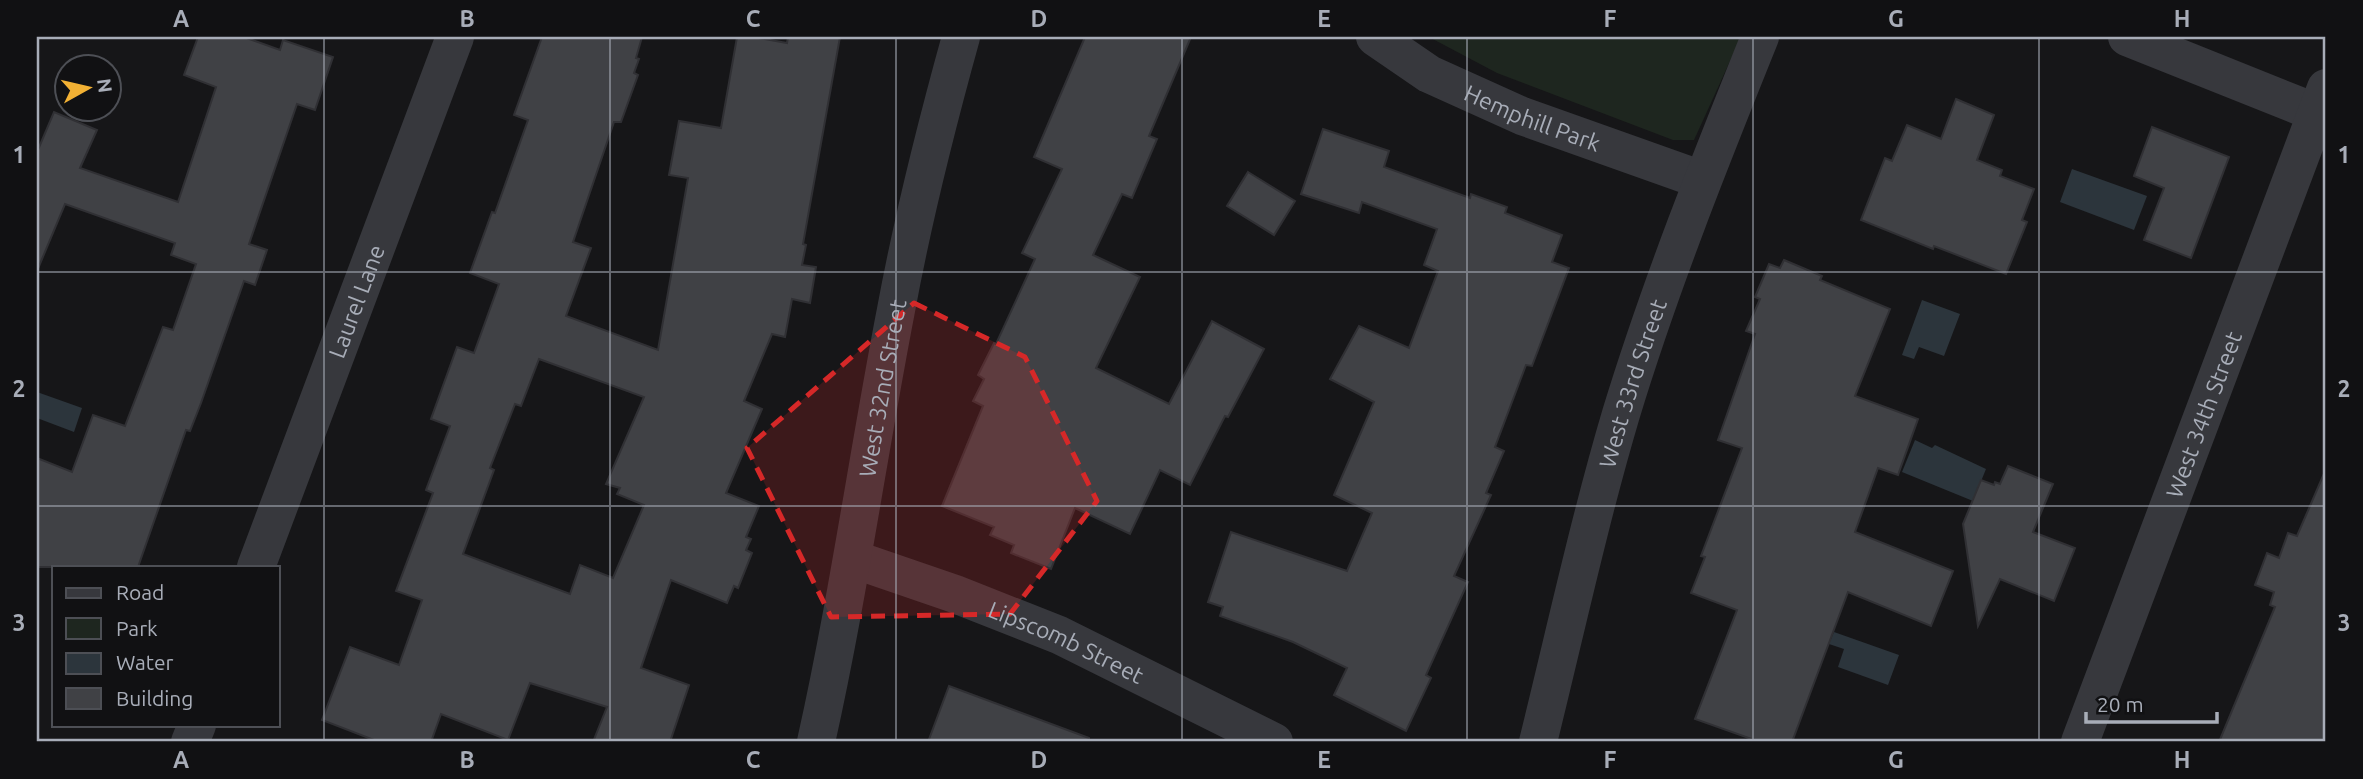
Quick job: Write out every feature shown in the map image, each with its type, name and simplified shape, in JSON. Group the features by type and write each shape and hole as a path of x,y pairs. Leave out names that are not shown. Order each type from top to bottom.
{"street":[{"name":"Laurel Lane","path":"256,566 455,37"},
{"name":"West 32nd Street","path":"816,742 853,559 896,308 937,123 961,37"},
{"name":"Hemphill Park","path":"1374,37 1429,74 1522,116 1702,180"},
{"name":"West 33rd Street","path":"1538,742 1582,558 1621,414 1702,180 1760,37"},
{"path":"2127,37 2321,100"},
{"name":"West 34th Street","path":"2080,742 2321,100"},
{"name":"Lipscomb Street","path":"853,559 955,594 1059,635 1274,742"}],"highlighted area":[{"path":"914,303 1025,357 1097,501 1010,614 831,617 747,448"}],"green space":[{"path":"1429,37 1741,37 1694,140 1673,140 1497,73"}],"water":[{"path":"2072,169 2147,196 2134,230 2060,202"},
{"path":"1922,300 1960,314 1944,356 1919,347 1914,359 1902,355"},
{"path":"37,392 82,408 74,432 37,418"},
{"path":"1915,440 1932,448 1935,445 1986,469 1973,501 1902,472"},
{"path":"1834,632 1899,655 1888,685 1838,667 1844,649 1829,644"}],"building":[{"path":"198,37 244,37 280,50 283,40 333,57 315,110 297,104 249,244 267,250 255,285 244,281 201,403 190,431 186,430 138,566 37,567 37,458 72,472 93,415 125,426 163,327 173,330 196,264 171,255 175,243 65,204 37,271 37,152 52,117 52,122 78,122 97,130 80,168 178,202 216,87 184,75"},
{"path":"542,37 642,37 634,73 638,75 621,122 614,122 573,242 591,248 566,316 658,350 688,178 669,175 679,121 721,128 737,37 787,43 788,37 840,37 803,244 806,245 802,265 816,267 810,303 792,299 785,337 772,334 744,401 762,409 726,493 759,506 746,537 751,539 746,550 752,553 738,588 734,586 727,603 671,580 641,668 689,685 670,742 593,742 607,707 530,683 508,740 441,714 431,742 379,742 322,720 350,647 399,665 422,600 396,591 433,493 426,490 450,426 431,419 457,347 474,353 499,284 470,273 492,212 495,213 528,120 514,115","holes":["539,359 644,397 606,484 620,488 617,494 644,505 613,578 580,565 570,594 463,554 494,470 490,468 515,404 521,406"]},
{"path":"1085,37 1191,37 1149,136 1157,139 1132,198 1122,194 1093,255 1140,277 1096,368 1169,404 1212,321 1264,349 1228,417 1225,416 1190,485 1160,470 1130,534 1075,508 1051,569 1011,553 1014,545 990,535 994,527 942,506 983,406 973,401 984,379 978,375 994,343 996,344 1035,259 1022,253 1062,169 1034,157"},
{"path":"1956,99 1994,115 1977,160 2002,170 2000,176 2034,189 2022,220 2027,222 2006,274 1861,220 1885,158 1892,161 1907,125 1941,139"},
{"path":"2152,127 2229,157 2191,258 2144,240 2164,188 2134,176"},
{"path":"1323,129 1389,151 1384,167 1470,198 1471,194 1507,207 1505,213 1562,235 1552,262 1569,268 1532,366 1526,365 1495,447 1504,451 1486,493 1491,495 1454,576 1468,582 1426,675 1431,678 1406,731 1334,695 1347,668 1293,642 1220,616 1223,607 1208,602 1231,532 1347,571 1372,513 1334,495 1374,402 1330,379 1359,326 1409,348 1438,271 1424,265 1437,229 1362,202 1359,213 1301,194"},
{"path":"1248,172 1295,201 1274,235 1227,206"},
{"path":"1784,260 1822,276 1820,280 1890,309 1855,396 1918,419 1898,475 1878,468 1855,532 1953,571 1931,626 1848,592 1792,742 1760,742 1695,719 1737,610 1691,593 1705,557 1701,556 1742,448 1718,440 1755,334 1746,331 1760,299 1755,297 1769,264 1780,268"},
{"path":"2008,466 2053,484 2033,532 2075,548 2054,601 2000,579 1978,626 1963,524 1981,480 1994,485 1995,482 2000,484"},
{"path":"2326,469 2326,742 2219,742 2275,607 2270,605 2274,592 2255,585 2267,553 2279,558 2288,533 2297,536"},
{"path":"949,686 1089,738 1089,742 928,742"}]}
